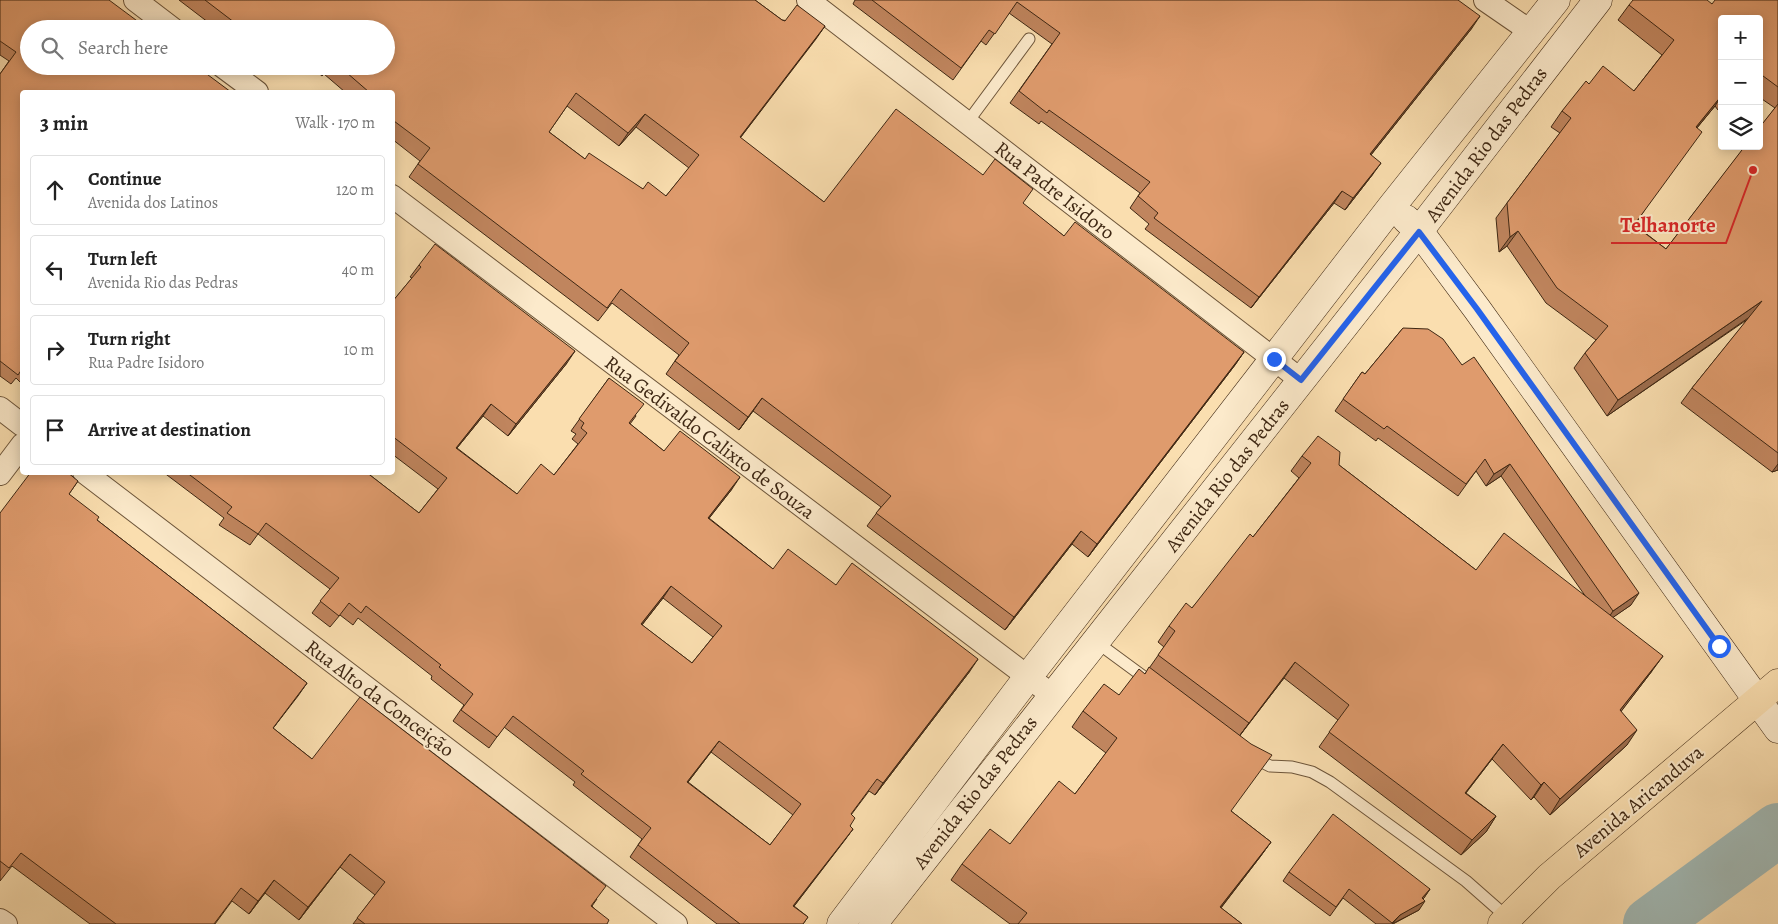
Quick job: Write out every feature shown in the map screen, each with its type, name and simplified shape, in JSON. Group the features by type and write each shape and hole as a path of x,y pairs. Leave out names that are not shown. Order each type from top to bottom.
{"highway":[{"name":"Avenida Aricanduva","path":"1505,921 1549,877 1778,683"}],"main road":[{"name":"Avenida Rio das Pedras","path":"841,924 1028,677 1392,206 1556,0"},
{"name":"Avenida Rio das Pedras","path":"872,924 1419,232 1598,0"},
{"path":"1392,206 1419,232 1477,309 1778,729"}],"street":[{"path":"135,0 161,20"},
{"name":"Rua Padre Isidoro","path":"808,0 1301,380"},
{"path":"1485,0 1530,32"},
{"path":"234,75 254,90"},
{"name":"Rua Gedivaldo Calixto de Souza","path":"395,198 1052,695"},
{"path":"0,408 20,423"},
{"path":"0,474 20,448"},
{"name":"Rua Alto da Conceição","path":"88,475 676,924"},
{"path":"0,920 6,924"}],"lane":[{"path":"967,122 1029,39"},
{"path":"1095,641 1158,688"},
{"path":"1245,753 1270,766 1292,767 1312,772 1330,782 1466,881 1505,921"}],"building":[{"path":"0,0 109,0 136,20 20,20 20,75 208,75 228,90 20,90 20,372 18,375 0,361 0,74 16,52 0,41"},
{"path":"205,0 755,0 785,21 797,5 825,26 740,137 824,202 896,109 983,175 995,159 1033,189 1023,203 1064,236 1075,222 1244,352 1097,544 1081,531 1014,617 876,513 891,496 762,398 748,417 675,361 689,343 621,289 607,308 418,164 430,148 395,122 395,90 367,90 349,75 395,75 395,20 231,20","holes":["576,93 628,133 645,114 699,155 666,196 648,182 643,189 589,153 585,159 549,132"]},
{"path":"872,0 1458,0 1480,16 1370,154 1381,163 1353,198 1342,191 1259,297 1154,218 1158,213 1138,196 1150,182 1049,110 1047,113 1019,91 1060,33 1017,2 995,34 989,30 961,68"},
{"path":"1633,0 1707,0 1712,4 1715,0 1778,0 1778,87 1763,76 1763,15 1718,15 1718,100 1696,127 1702,132 1634,225 1666,249 1742,150 1763,150 1763,123 1778,104 1778,453 1692,388 1762,301 1618,400 1585,353 1608,326 1557,288 1518,231 1510,237 1507,203 1571,118 1562,111 1586,81 1589,84 1603,66 1634,91 1674,40 1629,5"},
{"path":"435,244 575,351 516,424 491,404 456,448 517,494 541,464 554,475 587,433 581,428 584,423 579,419 609,378 644,404 629,423 664,451 680,431 740,477 708,518 773,569 788,549 836,585 852,563 978,659 883,783 877,779 851,814 855,818 850,826 853,829 793,906 808,917 803,924 740,924 638,845 651,828 581,774 584,771 513,716 497,737 461,710 473,694 439,667 441,665 366,606 361,613 349,603 339,616 320,601 339,578 266,523 258,534 227,513 232,507 190,475 370,475 419,513 447,478 395,438 395,298 421,267 419,265","holes":["671,586 722,626 692,663 641,624","719,741 801,804 770,845 687,782"]},
{"path":"1403,328 1428,329 1443,339 1462,365 1474,357 1639,593 1613,611 1510,464 1494,474 1485,459 1466,484 1387,426 1384,429 1343,399 1362,372 1365,374"},
{"path":"1318,436 1340,452 1339,465 1476,570 1504,533 1663,656 1620,710 1637,730 1560,799 1544,782 1541,785 1503,744 1465,793 1496,816 1472,840 1329,732 1349,705 1295,662 1249,723 1158,655 1175,631 1169,626 1186,603 1192,608 1250,534 1253,537 1311,463 1302,456"},
{"path":"29,475 71,475 78,481 69,494 99,517 97,520 307,683 273,728 312,759 360,697 606,886 591,906 609,920 607,924 365,924 357,918 385,882 350,854 308,907 274,880 258,901 241,888 214,924 116,924 21,853 9,868 0,861 0,513"},
{"path":"1149,667 1251,744 1272,755 1231,811 1271,842 1220,907 1242,924 1018,924 1027,913 962,864 990,829 1010,844 1059,781 1075,794 1117,738 1083,711 1104,684 1119,695 1139,669 1145,674"},
{"path":"1333,814 1430,889 1422,898 1425,901 1400,915 1392,923 1349,889 1336,907 1289,872"}],"waterway":[{"path":"1650,924 1778,830"}],"place":[{"name":"Telhanorte","path":"1753,170"}],"route":[{"path":"1274,359 1301,380 1419,232 1477,309 1719,646"}]}
